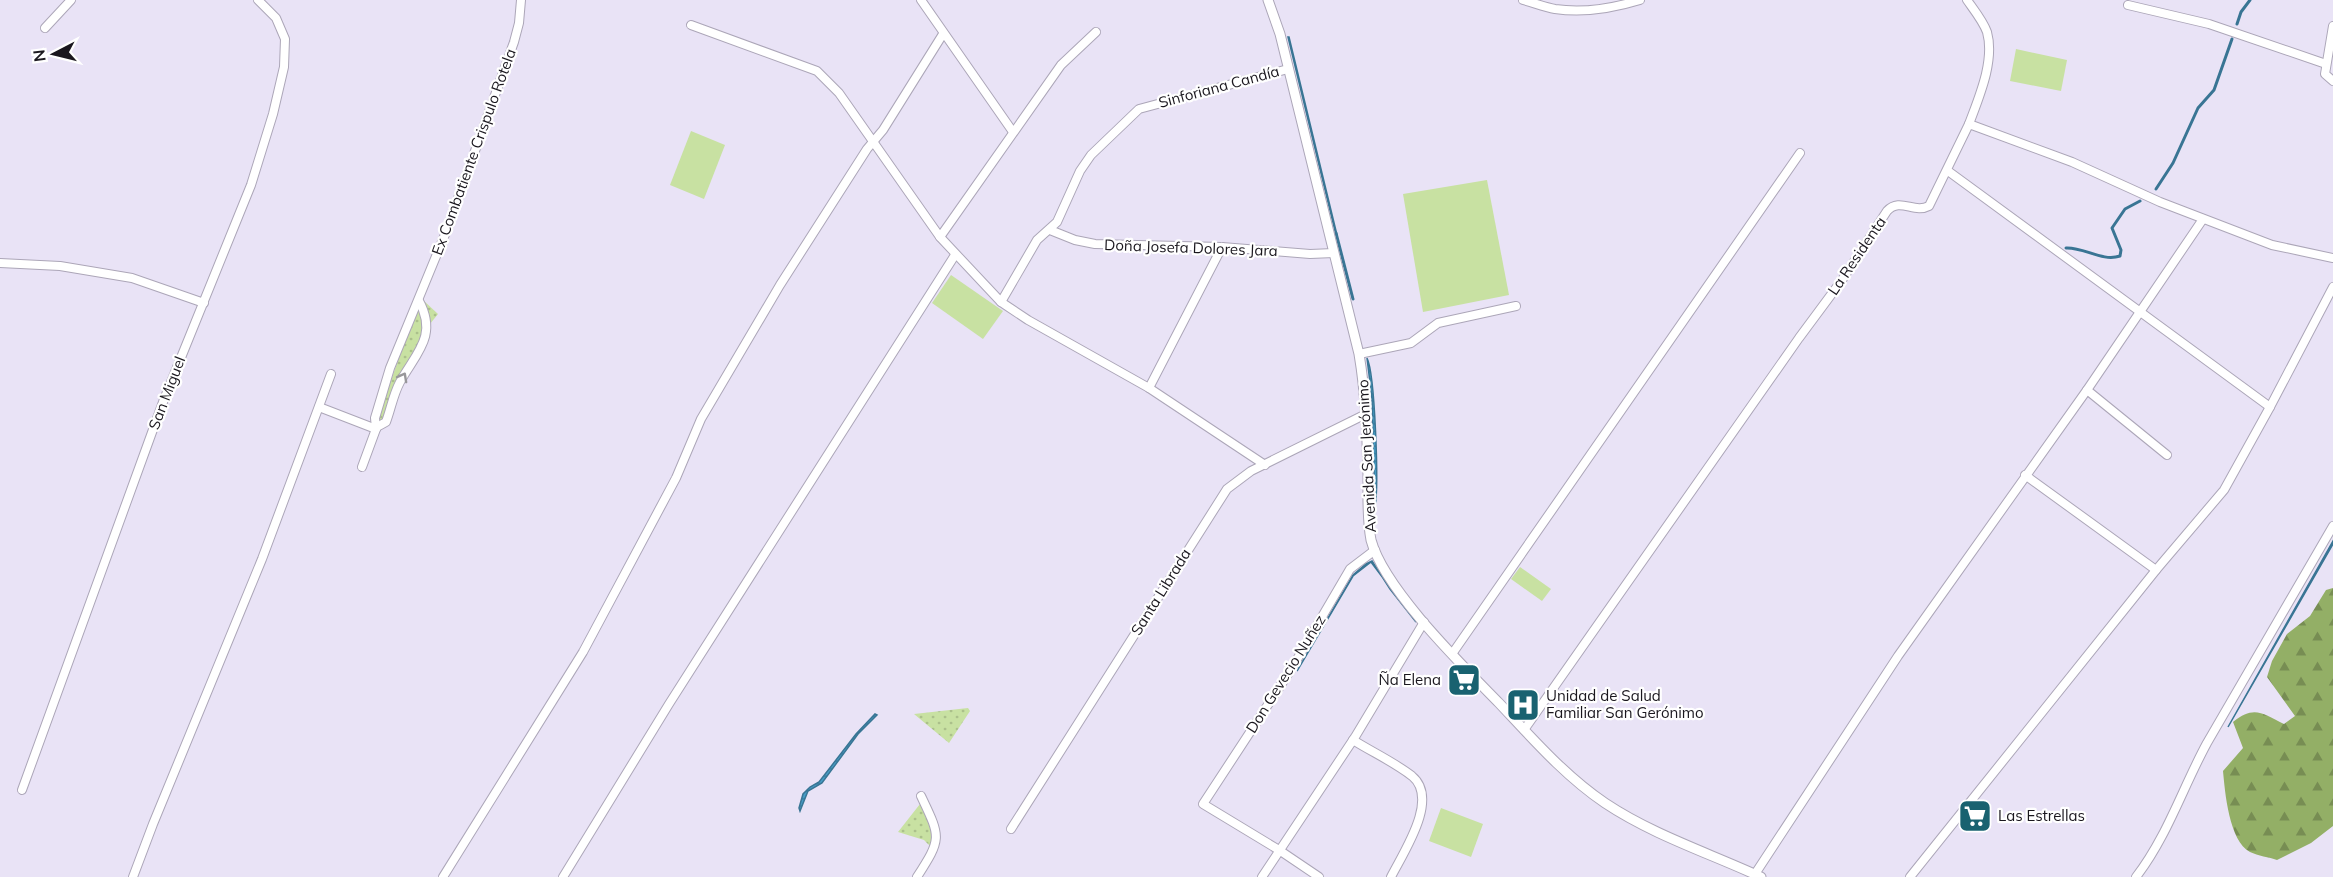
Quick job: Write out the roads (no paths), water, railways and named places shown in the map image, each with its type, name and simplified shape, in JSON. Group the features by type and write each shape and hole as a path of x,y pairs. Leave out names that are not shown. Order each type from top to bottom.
{"street":[{"path":"45,28 71,0"},
{"name":"San Miguel","path":"22,790 163,402 256,170 273,114 284,67 285,39 276,18 258,0"},
{"name":"Ex Combatiente Crispulo Rotela","path":"362,467 376,428 375,418 390,368 450,221 514,42 519,23 521,0"},
{"path":"921,0 1013,132"},
{"name":"Avenida San Jerónimo","path":"1268,0 1288,69 1359,354 1366,396 1369,526 1375,550 1384,568 1424,622 1452,654 1569,774 1604,802 1629,818 1758,876"},
{"path":"1523,0 1554,9 1571,10 1640,0"},
{"name":"La Residenta","path":"1524,730 1842,280 1887,212 1892,206 1898,204 1917,209 1929,206 1969,124 1980,93 1989,45 1986,30 1967,0"},
{"path":"2128,5 2210,24 2326,64"},
{"path":"691,25 817,71 839,93 940,237 1001,302 1028,320 1149,388 1265,465"},
{"path":"2333,26 2325,74 2333,81"},
{"path":"940,237 1061,65 1096,32"},
{"path":"443,877 583,652 676,478 701,419 780,285 943,34"},
{"name":"Sinforiana Candía","path":"1001,302 1036,240 1057,222 1080,171 1090,156 1139,109 1288,69"},
{"path":"1969,124 2072,162 2203,219 2272,245 2333,258"},
{"path":"1452,654 1800,153"},
{"path":"1948,171 2270,407"},
{"path":"1758,876 1898,656 2086,390 2203,219"},
{"name":"Doña Josefa Dolores Jara","path":"1050,230 1075,240 1095,244 1222,247 1310,254 1334,253"},
{"path":"1149,388 1222,247"},
{"path":"563,877 676,694 955,255"},
{"path":"0,263 60,266 132,278 204,303"},
{"path":"1910,877 2156,570 2224,490 2333,287"},
{"name":"Ex Combatiente Crispulo Rotela","path":"376,428 386,422 399,385 425,343 426,325 419,301"},
{"path":"1359,354 1411,343 1438,323 1516,306"},
{"path":"134,877 153,824 262,559 331,374"},
{"path":"2086,390 2167,454"},
{"path":"319,407 376,428"},
{"name":"Santa Librada","path":"1011,829 1227,489 1236,480 1366,414"},
{"path":"2025,475 2156,570"},
{"path":"2136,877 2154,853 2203,752 2333,526"},
{"name":"Don Gevecio Nuñez","path":"1279,850 1203,804 1292,668 1350,570 1375,550"},
{"path":"1262,877 1353,740 1424,622"},
{"path":"1353,740 1413,777 1422,792 1422,812 1391,877"},
{"path":"917,877 937,843 934,826 921,796"},
{"path":"1279,850 1319,877"}],"water":[{"path":"1289,37 1337,235 1336,235"},
{"path":"1367,358 1376,431 1375,507 1372,399"},
{"path":"2333,541 2333,544 2228,727"},
{"path":"1372,561 1382,577 1371,562 1353,576 1297,671 1353,575"},
{"path":"1382,577 1416,622 1390,589"},
{"path":"875,714 877,715 858,734 822,783 808,791 800,811 803,794 819,782 856,734"}],"waterway":[{"path":"2237,24 2241,12 2250,0"},
{"path":"2156,189 2173,163 2198,108 2214,90 2232,39"},
{"path":"2066,248 2106,257 2120,256 2121,250 2112,228 2125,209 2140,201"},
{"path":"1336,233 1353,299"}],"place":[{"name":"Ña Elena","path":"1464,680"},
{"name":"Unidad de Salud Familiar San Gerónimo","path":"1523,705"},
{"name":"Las Estrellas","path":"1975,816"}]}
